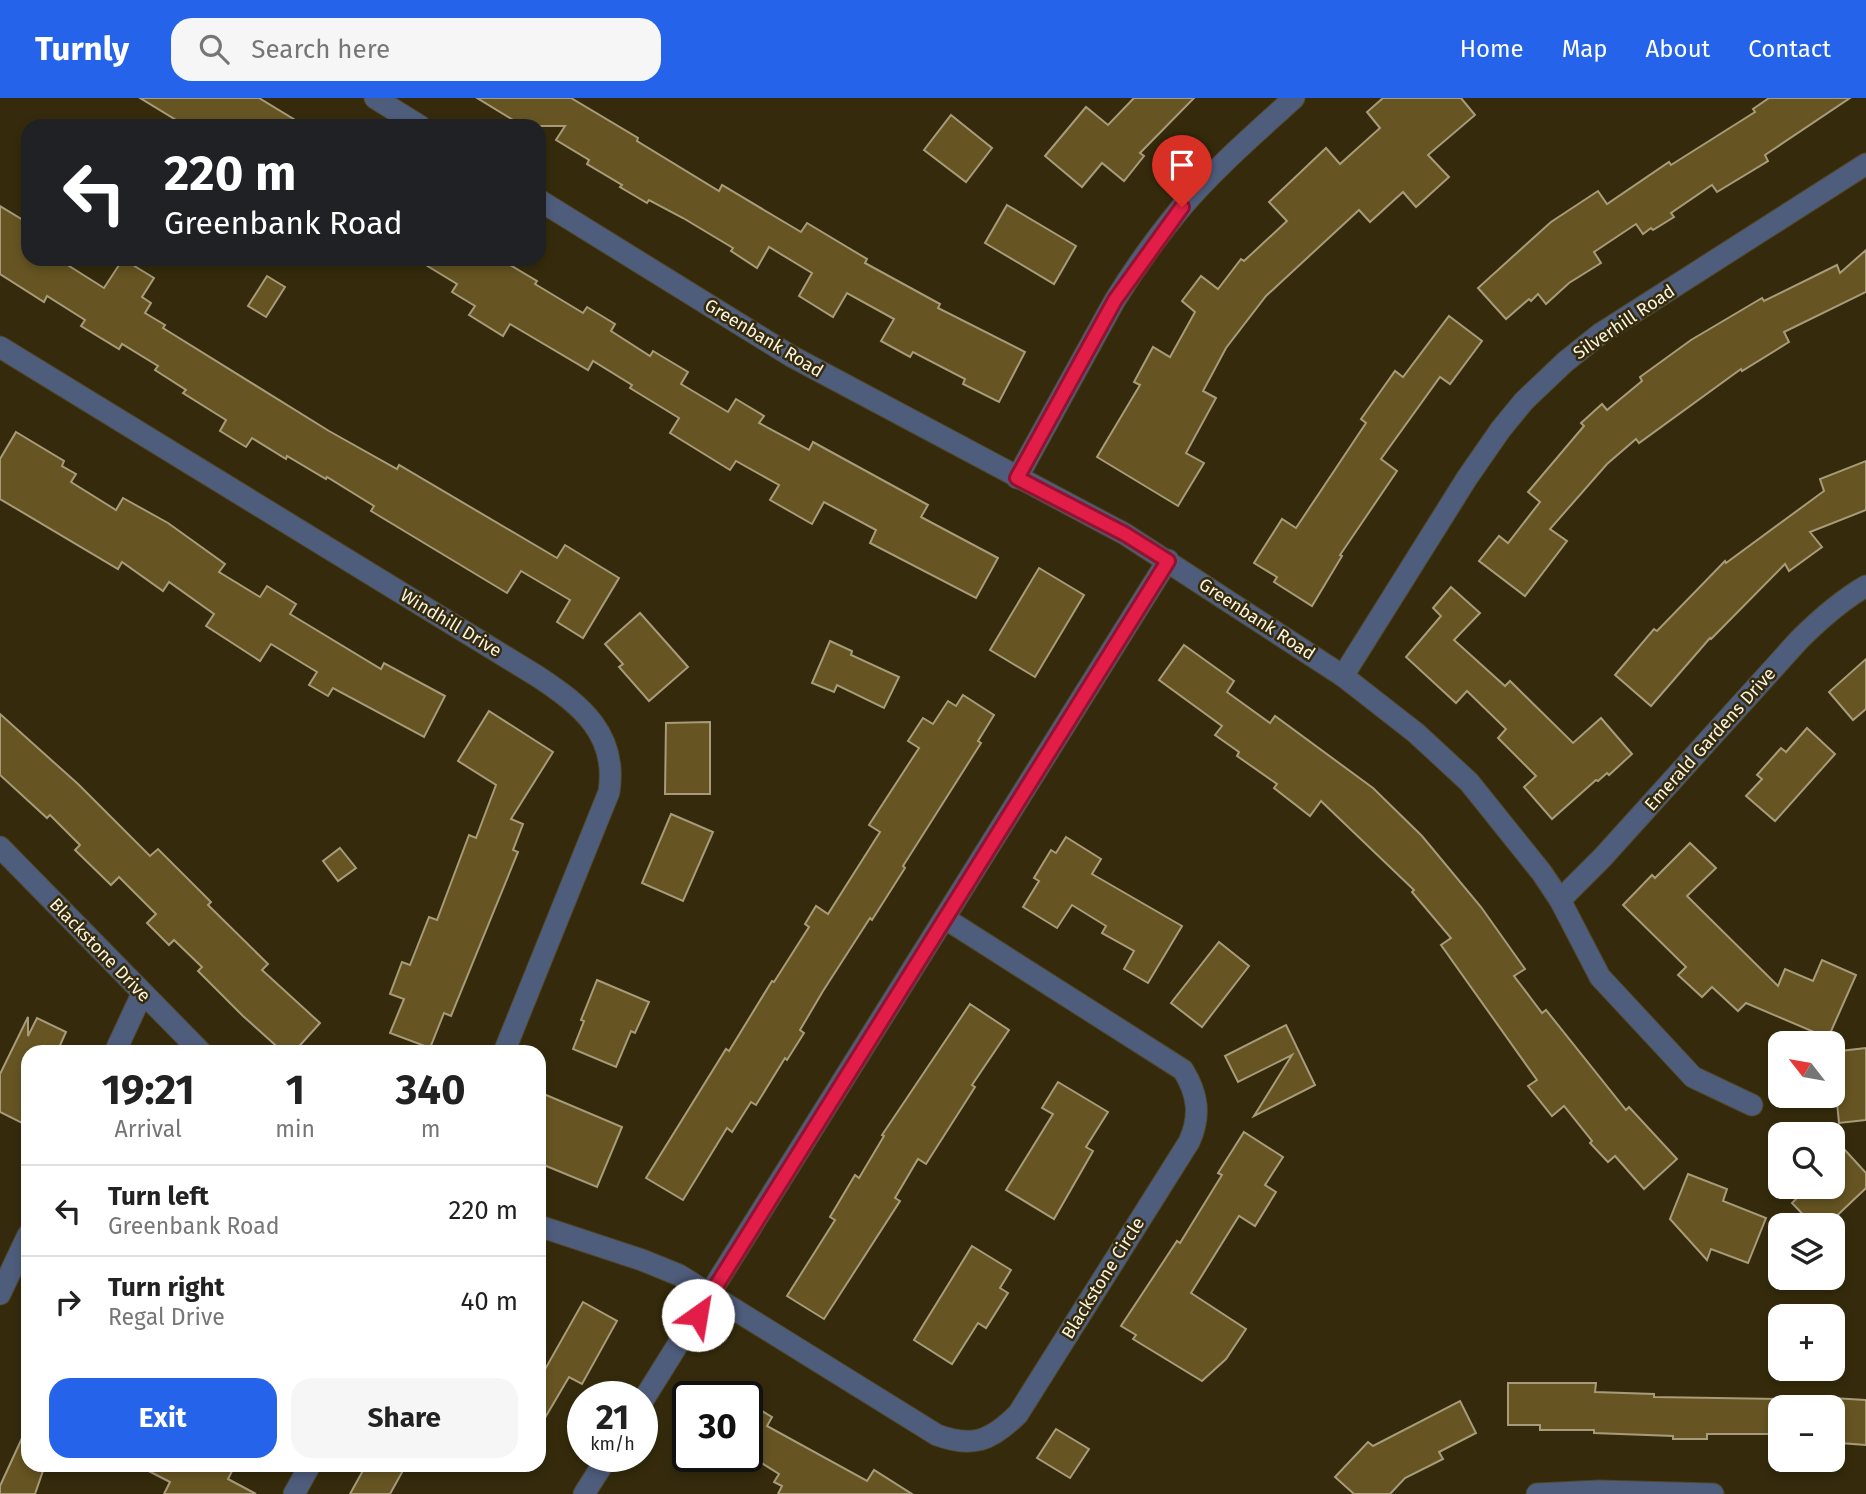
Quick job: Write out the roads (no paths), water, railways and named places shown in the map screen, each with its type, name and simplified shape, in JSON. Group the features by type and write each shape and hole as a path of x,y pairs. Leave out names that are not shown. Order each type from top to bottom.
{"street":[{"path":"375,98 410,119"},
{"path":"1017,478 1133,272 1182,207 1219,168 1294,98"},
{"name":"Silverhill Road","path":"1343,676 1467,478 1524,401 1565,362 1600,334 1866,164"},
{"name":"Greenbank Road","path":"546,204 791,356 1125,534 1343,676 1416,733 1469,782 1542,873 1560,900 1601,977 1693,1077 1752,1105"},
{"name":"Windhill Drive","path":"0,347 537,676 572,699 594,724 610,759 609,792 507,1045"},
{"path":"655,1381 1168,561"},
{"name":"Emerald Gardens Drive","path":"1560,900 1603,857 1806,633 1848,596 1866,586"},
{"name":"Blackstone Drive","path":"0,847 194,1045"},
{"name":"Blackstone Circle","path":"711,1293 937,1435 968,1443 986,1438 1002,1430 1018,1414 1189,1142 1196,1127 1197,1115 1193,1091 1183,1070 946,919"},
{"path":"118,1045 142,994"},
{"path":"546,1228 642,1260 679,1275 711,1293"},
{"path":"0,1294 21,1250"},
{"path":"294,1494 306,1472"},
{"path":"584,1494 598,1472"},
{"path":"1537,1494 1598,1491 1713,1494"}]}
